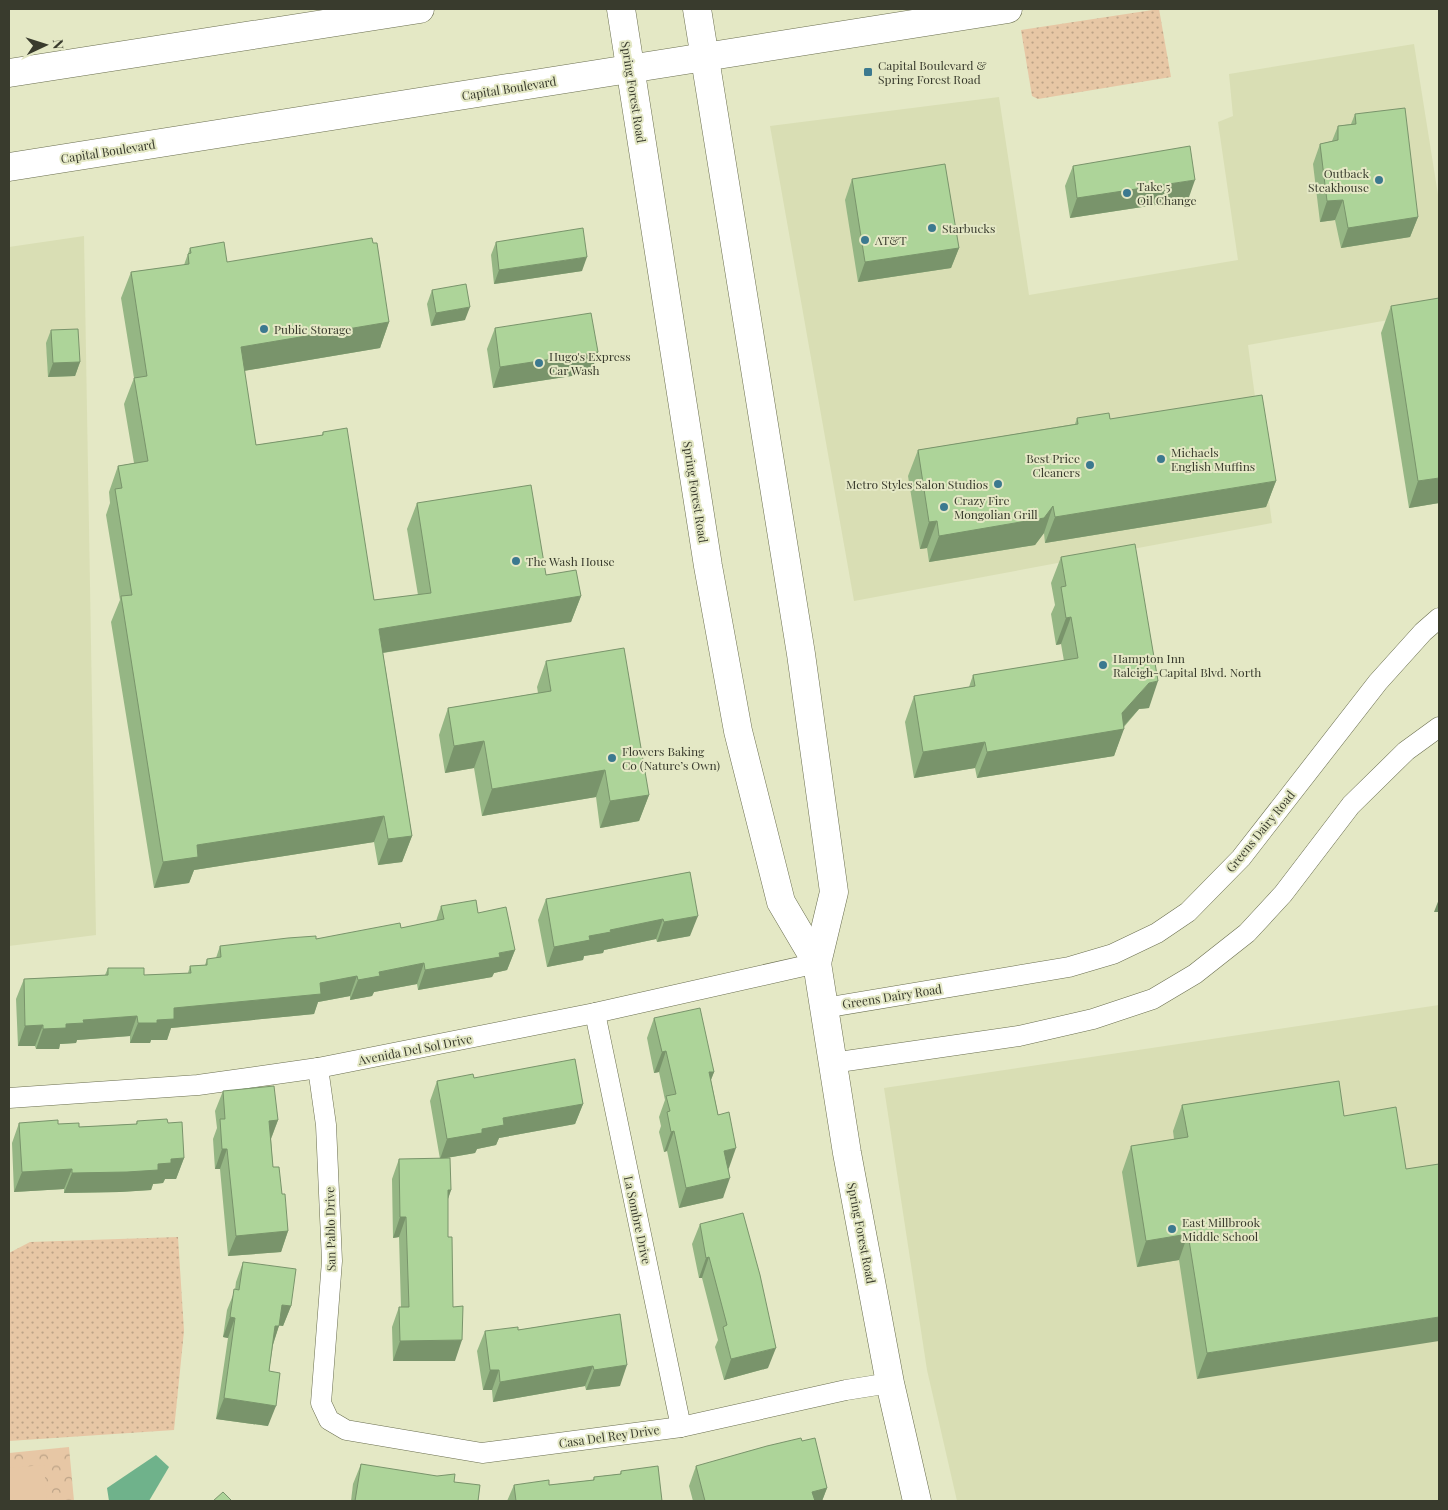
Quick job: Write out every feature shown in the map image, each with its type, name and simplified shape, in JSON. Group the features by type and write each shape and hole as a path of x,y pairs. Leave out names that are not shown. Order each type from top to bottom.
{"main road":[{"path":"9,73 420,9"},
{"name":"Spring Forest Road","path":"621,9 706,556 738,731 781,902 817,962"},
{"name":"Spring Forest Road","path":"697,9 801,654 834,892 817,962 847,1153 890,1383 917,1501"},
{"name":"Capital Boulevard","path":"9,167 1008,9"}],"street":[{"name":"Greens Dairy Road","path":"824,1008 1069,967 1113,954 1157,933 1188,912 1241,858 1378,682 1423,632 1439,618"},
{"path":"832,1063 1019,1036 1093,1019 1153,998 1195,974 1247,933 1283,894 1351,805 1406,751 1439,727"},
{"name":"Avenida Del Sol Drive","path":"9,1098 198,1086 318,1068 595,1013 817,962"},
{"name":"La Sombre Drive","path":"595,1013 681,1427"},
{"name":"San Pablo Drive","path":"318,1068 326,1125 332,1261 321,1403 329,1420"},
{"name":"Casa Del Rey Drive","path":"329,1420 346,1430 482,1453 681,1427 846,1390 890,1383"}],"shaded area":[{"path":"1414,44 1439,201 1439,311 1248,345 1272,523 854,601 770,126 999,97 1029,295 1238,260 1218,122 1233,116 1229,74"},
{"path":"84,236 96,935 9,946 9,247"},
{"name":"East Millbrook Middle School","path":"1439,1005 1439,1501 957,1501 927,1370 884,1088"},
{"path":"156,1455 169,1467 149,1501 109,1501 107,1488"}],"green space":[{"path":"1159,9 1171,77 1038,99 1032,96 1021,30"},
{"path":"178,1237 184,1331 174,1430 9,1441 9,1253 30,1242"},
{"path":"69,1447 74,1501 9,1501 9,1453"},
{"path":"44,1465 47,1501 9,1501 9,1468"}],"building":[{"path":"1405,108 1418,217 1348,228 1343,200 1327,201 1320,144 1338,140 1338,126 1356,124 1355,114"},
{"path":"1190,146 1195,180 1077,198 1073,166"},
{"path":"945,164 959,248 865,262 852,179"},
{"path":"583,228 587,257 499,270 496,242"},
{"path":"372,238 373,243 377,243 389,322 241,347 256,445 323,435 323,432 347,428 374,600 431,593 417,503 531,485 546,575 576,570 581,596 379,629 412,836 388,839 384,816 197,845 198,857 163,862 121,596 132,595 115,489 122,488 118,466 148,461 134,378 147,376 131,272 189,264 188,254 191,253 190,248 224,242 227,262"},
{"path":"466,284 470,307 436,313 432,290"},
{"path":"1439,298 1439,478 1418,481 1391,306"},
{"path":"591,313 598,352 500,367 495,328"},
{"path":"78,329 80,362 53,363 51,330"},
{"path":"1262,395 1276,481 1055,517 1053,506 1044,518 939,536 937,521 929,522 918,450 1078,424 1077,418 1109,413 1110,419"},
{"name":"Hampton Inn Raleigh-Capital Blvd. North","path":"1135,544 1158,681 1149,683 1122,713 1124,729 987,752 985,742 923,752 914,696 975,686 973,675 1078,658 1071,617 1066,618 1061,587 1066,586 1061,557"},
{"path":"624,648 649,795 610,801 605,770 492,789 484,741 454,746 448,708 551,691 546,661"},
{"path":"690,872 698,916 664,922 663,919 610,930 611,932 589,936 590,940 554,947 546,899"},
{"path":"476,900 478,913 506,907 515,950 499,953 500,957 425,970 424,963 379,972 380,976 358,980 357,976 320,983 321,994 174,1008 174,1019 157,1020 157,1023 138,1023 137,1016 83,1020 84,1023 66,1024 66,1028 43,1029 43,1025 25,1026 24,979 108,975 108,968 144,968 144,975 191,973 190,966 207,965 207,959 221,957 220,946 288,938 316,936 316,939 400,923 401,928 444,919 441,906"},
{"path":"700,1008 714,1072 709,1072 718,1115 729,1112 736,1148 724,1151 730,1178 686,1188 674,1131 671,1132 667,1112 670,1111 666,1096 676,1094 666,1051 662,1052 654,1018"},
{"path":"575,1059 583,1104 503,1118 504,1125 482,1129 482,1133 447,1139 437,1081 473,1074 474,1078"},
{"path":"1339,1081 1344,1116 1396,1107 1406,1169 1439,1164 1439,1317 1207,1353 1188,1234 1146,1241 1131,1146 1188,1137 1182,1105"},
{"path":"274,1086 278,1120 269,1121 273,1167 279,1167 282,1194 285,1194 288,1231 236,1236 227,1149 222,1149 220,1119 225,1119 223,1091"},
{"path":"167,1119 168,1123 182,1122 184,1158 171,1159 171,1163 158,1164 158,1170 72,1173 72,1169 22,1172 19,1123 58,1120 58,1124 79,1123 79,1127 137,1124 137,1121"},
{"path":"450,1158 451,1190 448,1190 448,1237 452,1237 453,1307 463,1306 462,1340 400,1341 399,1307 409,1307 406,1217 400,1217 399,1159"},
{"path":"743,1213 760,1275 776,1348 731,1359 723,1327 727,1325 709,1257 706,1258 700,1224"},
{"path":"243,1262 296,1269 291,1306 282,1305 279,1326 275,1326 269,1371 280,1373 276,1406 224,1398 235,1318 230,1317 234,1289 239,1290"},
{"path":"620,1314 627,1365 594,1370 593,1366 500,1382 499,1370 490,1370 485,1331 518,1327 518,1330"},
{"path":"801,1438 802,1441 815,1438 827,1488 812,1492 815,1501 705,1501 696,1466"},
{"path":"361,1464 437,1476 455,1474 454,1482 480,1485 478,1501 355,1501"},
{"path":"658,1466 662,1501 516,1501 514,1485 549,1480 549,1485 594,1480 594,1477 621,1474 621,1471"},
{"path":"223,1492 232,1501 213,1501"}],"place":[{"name":"Capital Boulevard & Spring Forest Road","path":"868,72"},
{"name":"Outback Steakhouse","path":"1379,180"},
{"name":"Take 5 Oil Change","path":"1127,193"},
{"name":"Starbucks","path":"932,228"},
{"name":"AT&T","path":"865,240"},
{"name":"Public Storage","path":"264,329"},
{"name":"Hugo's Express Car Wash","path":"539,363"},
{"name":"Michaels English Muffins","path":"1161,459"},
{"name":"Best Price Cleaners","path":"1090,465"},
{"name":"Metro Styles Salon Studios","path":"998,484"},
{"name":"Crazy Fire Mongolian Grill","path":"944,507"},
{"name":"The Wash House","path":"516,561"},
{"name":"Hampton Inn Raleigh-Capital Blvd. North","path":"1103,665"},
{"name":"Flowers Baking Co (Nature’s Own)","path":"612,758"},
{"name":"East Millbrook Middle School","path":"1172,1229"}]}
